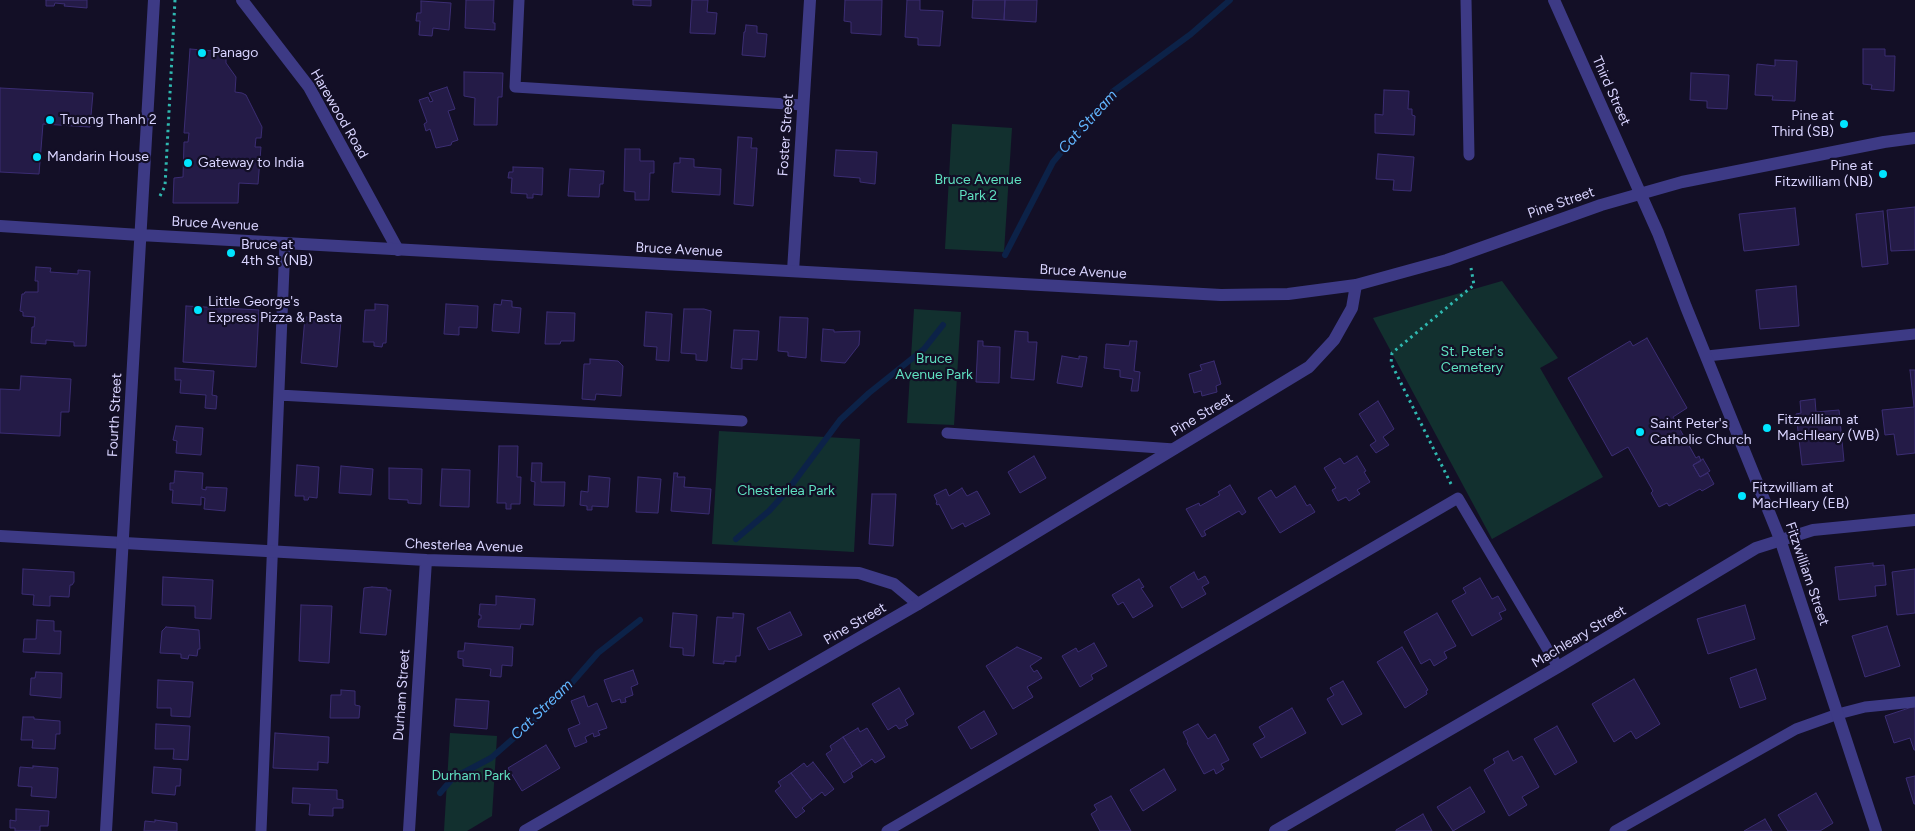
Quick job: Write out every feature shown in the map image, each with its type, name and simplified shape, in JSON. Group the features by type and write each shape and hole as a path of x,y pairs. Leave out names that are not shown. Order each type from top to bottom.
{"street":[{"name":"Fourth Street","path":"106,831 154,0"},
{"name":"Harewood Road","path":"242,0 308,86 398,250"},
{"name":"Foster Street","path":"792,271 810,0"},
{"name":"Third Street","path":"1554,0 1639,194"},
{"name":"Pine Street","path":"525,831 918,604 1309,367 1334,340 1352,308 1356,285 1448,260 1601,205 1682,182 1788,160 1915,138"},
{"name":"Fitzwilliam Street","path":"1639,194 1658,233 1780,539 1876,831"},
{"name":"Bruce Avenue","path":"0,226 285,244 1222,295 1288,294 1356,285"},
{"name":"Machleary Street","path":"1275,831 1290,827 1558,668 1747,552 1780,539 1813,530 1915,520"},
{"name":"Chesterlea Avenue","path":"0,536 426,560 859,574 894,584 918,604"},
{"name":"Durham Street","path":"408,831 426,560"}],"lane":[{"path":"519,0 515,87 803,105"},
{"path":"1466,0 1468,155"},
{"path":"261,831 285,244"},
{"path":"1707,356 1915,334"},
{"path":"279,395 742,420"},
{"path":"948,433 1174,449"},
{"path":"887,831 1458,498 1558,668"},
{"path":"1615,831 1796,729 1838,714 1865,707 1915,702"}],"path":[{"path":"1458,498 1391,363 1392,353 1474,285 1468,252"}],"green space":[{"name":"Bruce Avenue Park 2","path":"952,124 1012,128 1004,252 945,249"},
{"name":"St. Peter's Cemetery","path":"1502,281 1558,358 1540,368 1603,477 1492,539 1373,318"},
{"name":"Bruce Avenue Park","path":"914,309 961,312 954,425 907,423"},
{"name":"Chesterlea Park","path":"719,431 860,439 854,552 712,544"},
{"name":"Durham Park","path":"450,733 497,736 492,816 467,831 444,831"}],"building":[{"path":"46,0 87,0 87,8 64,6 65,4 55,3 54,6 46,6"},
{"path":"466,0 494,0 493,23 495,23 495,30 465,28"},
{"path":"633,0 651,0 651,6 633,5"},
{"path":"692,0 708,0 707,12 717,13 715,34 690,33"},
{"path":"845,0 882,0 881,35 851,33 851,22 844,21"},
{"path":"907,0 920,0 920,10 943,11 940,46 918,45 918,38 905,37"},
{"path":"973,0 1005,0 1004,20 972,18"},
{"path":"1005,0 1037,0 1036,22 1004,20"},
{"path":"421,1 451,3 449,30 433,28 432,36 419,35 420,21 416,21 417,13 421,13"},
{"path":"746,25 757,26 757,33 767,34 765,57 742,55"},
{"path":"190,49 226,52 226,63 236,77 235,92 246,95 262,127 261,138 256,138 255,147 261,147 258,184 239,183 238,203 173,203 174,178 183,177 184,142 188,142 189,133 184,133"},
{"path":"1863,49 1885,49 1885,56 1895,56 1894,91 1871,89 1872,85 1863,84"},
{"path":"1775,60 1797,61 1795,101 1772,100 1773,96 1755,95 1757,64 1775,66"},
{"path":"464,72 503,73 502,97 498,97 497,125 474,125 475,98 464,96"},
{"path":"1691,73 1729,75 1727,109 1707,108 1707,101 1690,100"},
{"path":"447,87 455,109 448,111 458,140 452,142 451,145 436,148 430,129 426,131 424,124 427,122 419,100 428,97 430,102 433,101 429,93"},
{"path":"0,88 93,93 90,127 43,124 39,174 0,172"},
{"path":"1384,90 1409,91 1408,109 1412,109 1412,115 1415,116 1414,135 1375,133 1375,114 1383,115"},
{"path":"738,137 752,138 751,148 757,148 753,206 734,204"},
{"path":"625,149 640,149 640,161 654,161 654,173 650,173 649,200 635,200 635,192 624,191"},
{"path":"836,150 877,152 875,184 860,182 860,178 834,176"},
{"path":"1378,154 1414,157 1411,191 1393,190 1394,180 1376,179"},
{"path":"680,158 694,159 694,167 721,169 720,195 672,192 674,163 680,163"},
{"path":"513,167 543,168 542,195 533,194 533,198 527,198 527,194 511,193 512,178 508,178 509,172 513,172"},
{"path":"570,169 604,171 599,197 568,196"},
{"path":"1915,207 1915,250 1891,251 1887,210"},
{"path":"1795,208 1799,245 1744,251 1739,214"},
{"path":"1883,211 1888,264 1862,267 1856,214"},
{"path":"36,267 51,268 50,272 78,274 78,270 90,271 86,346 74,346 74,342 46,340 46,344 31,343 35,317 23,316 23,312 20,311 22,294 25,292 38,292 38,281 35,281"},
{"path":"1796,286 1799,326 1760,329 1756,290"},
{"path":"502,300 512,301 512,307 521,308 519,333 492,331 494,304 501,305"},
{"path":"375,304 388,305 386,343 383,343 382,347 374,346 374,342 363,342 365,310 375,310"},
{"path":"446,304 478,306 477,328 459,327 459,335 444,334"},
{"path":"186,306 259,310 256,367 183,362"},
{"path":"684,309 711,311 707,361 696,360 696,354 681,353"},
{"path":"547,312 575,313 574,341 561,341 560,344 545,344"},
{"path":"646,312 672,314 669,361 656,360 657,347 644,346"},
{"path":"305,317 341,320 337,367 301,363"},
{"path":"780,317 808,318 806,358 788,356 788,352 778,351"},
{"path":"823,329 834,330 834,332 860,331 859,345 845,363 821,361"},
{"path":"734,330 759,331 757,360 742,359 742,369 731,368"},
{"path":"1015,331 1028,332 1028,342 1037,342 1034,380 1011,378"},
{"name":"Saint Peter's Catholic Church","path":"1647,338 1687,408 1673,417 1696,458 1699,456 1701,461 1693,465 1700,477 1708,473 1714,484 1702,491 1700,489 1669,506 1667,503 1659,507 1651,493 1653,491 1628,447 1612,456 1568,378 1630,341 1633,346"},
{"path":"978,341 983,341 983,346 1000,347 999,383 976,382"},
{"path":"1130,341 1137,341 1134,371 1140,372 1138,391 1131,391 1133,379 1120,377 1120,370 1104,368 1106,344 1129,346"},
{"path":"1062,356 1079,359 1079,356 1087,357 1082,387 1057,383"},
{"path":"590,359 618,361 623,366 621,396 596,394 595,400 582,399 584,364 590,364"},
{"path":"1214,361 1221,384 1216,386 1217,392 1202,396 1201,391 1194,393 1189,374 1202,370 1200,365"},
{"path":"175,368 214,371 212,395 217,396 216,409 205,408 206,395 180,393 181,380 175,380"},
{"path":"1910,370 1915,370 1915,453 1897,455 1894,434 1885,435 1882,410 1914,407"},
{"path":"21,376 71,379 69,412 61,412 60,436 0,433 0,389 20,390"},
{"path":"1815,399 1816,412 1839,410 1844,461 1802,465 1796,414 1801,413 1800,401"},
{"path":"1378,401 1394,429 1383,437 1389,445 1376,453 1370,445 1376,441 1359,414"},
{"path":"176,426 203,428 201,455 176,453 177,441 173,440"},
{"path":"499,446 518,446 517,477 521,477 520,504 511,504 511,509 506,509 506,503 497,503"},
{"path":"1034,456 1046,478 1020,493 1008,472"},
{"path":"1357,456 1370,482 1357,490 1360,494 1349,501 1346,497 1338,501 1332,490 1336,488 1324,468 1340,458 1344,464"},
{"path":"1703,459 1710,471 1700,477 1693,465"},
{"path":"532,463 542,463 541,482 565,482 564,506 534,505 535,482 531,481"},
{"path":"297,465 319,467 317,498 309,497 308,500 304,500 304,496 295,496"},
{"path":"341,466 373,469 371,495 339,493"},
{"path":"389,468 422,469 421,504 408,503 408,500 389,499"},
{"path":"442,469 470,470 469,507 440,506"},
{"path":"175,471 203,473 202,489 206,490 206,487 227,488 225,511 204,509 205,498 201,497 201,505 172,503 173,490 170,490 170,483 174,483"},
{"path":"674,473 678,473 677,477 685,477 684,487 711,489 709,514 671,511"},
{"path":"589,476 610,478 608,507 592,506 592,510 587,510 587,506 580,505 581,491 588,492"},
{"path":"638,477 661,479 658,513 636,512"},
{"path":"1230,485 1246,512 1242,515 1239,511 1204,531 1206,535 1202,537 1186,509 1199,503 1200,506 1220,495 1218,492"},
{"path":"1295,486 1307,506 1310,504 1315,512 1280,533 1258,498 1271,490 1276,498"},
{"path":"962,488 967,496 977,491 990,514 965,527 963,523 952,529 939,504 937,505 934,495 946,489 949,496"},
{"path":"872,494 896,494 893,546 869,544"},
{"path":"1873,563 1873,566 1884,565 1886,585 1875,586 1876,596 1839,600 1835,567"},
{"path":"23,569 74,572 74,582 70,585 69,597 50,596 50,606 33,605 34,595 22,594"},
{"path":"1915,569 1915,613 1897,615 1892,572"},
{"path":"1194,572 1198,580 1205,576 1209,583 1202,587 1206,594 1182,608 1170,587"},
{"path":"163,577 213,580 211,619 195,618 195,606 162,605"},
{"path":"1480,578 1492,599 1498,596 1506,610 1499,613 1502,619 1472,636 1452,601 1466,593 1463,588"},
{"path":"1139,579 1144,587 1141,588 1153,606 1133,618 1123,602 1118,605 1112,595"},
{"path":"372,587 391,590 386,635 360,633 364,588"},
{"path":"496,596 535,599 533,625 521,624 520,629 478,627 479,619 481,619 481,615 479,615 480,604 496,605"},
{"path":"301,605 332,606 329,663 299,661"},
{"path":"1745,605 1755,639 1708,654 1697,619"},
{"path":"790,612 802,635 769,650 757,628"},
{"path":"673,613 697,615 694,656 683,655 683,648 670,647"},
{"path":"733,613 744,614 740,656 736,656 736,662 724,661 724,664 713,663 717,617 733,618"},
{"path":"1437,613 1456,646 1444,652 1447,658 1434,666 1430,659 1421,664 1404,632"},
{"path":"37,620 54,621 54,631 61,631 60,654 23,652 24,639 36,639"},
{"path":"1887,626 1900,666 1865,677 1852,636"},
{"path":"166,627 199,630 200,649 198,649 197,656 189,655 188,659 181,658 181,654 160,653 162,631"},
{"path":"465,643 513,647 512,666 502,665 501,677 490,676 491,669 463,666 463,659 458,658 458,651 464,651"},
{"path":"1094,643 1107,666 1091,675 1093,679 1080,687 1062,656 1076,648 1078,652"},
{"path":"1017,647 1042,658 1030,666 1034,672 1037,670 1042,678 1027,687 1033,697 1013,709 986,666"},
{"path":"1402,647 1428,690 1426,691 1427,694 1405,708 1377,662"},
{"path":"1756,669 1766,699 1740,708 1730,678"},
{"path":"633,670 638,684 631,687 633,695 625,698 626,702 621,703 620,699 612,702 604,680"},
{"path":"36,672 62,673 61,698 30,695 31,678 35,678"},
{"path":"1634,679 1660,724 1636,739 1631,731 1614,742 1592,704"},
{"path":"158,680 193,682 190,717 171,716 171,708 157,708"},
{"path":"1343,681 1362,714 1342,725 1327,699 1334,695 1330,688"},
{"path":"899,688 914,714 905,720 908,725 899,729 896,725 888,730 872,704"},
{"path":"341,690 355,691 355,705 360,706 359,718 330,718 331,695 341,695"},
{"path":"584,696 588,707 597,703 607,728 598,731 600,735 594,737 593,733 585,737 587,742 575,747 568,729 580,724 571,701"},
{"path":"456,699 489,701 487,729 454,726"},
{"path":"1915,706 1914,750 1910,738 1894,743 1885,716"},
{"path":"1292,708 1306,733 1261,758 1253,744 1265,737 1259,727"},
{"path":"984,711 997,734 971,749 958,727"},
{"path":"23,717 60,721 60,734 56,734 55,749 32,748 33,740 21,740"},
{"path":"156,724 190,726 188,760 173,759 174,749 155,749"},
{"path":"1198,724 1208,739 1215,734 1229,760 1221,764 1224,769 1216,774 1214,769 1204,774 1183,732"},
{"path":"1557,726 1577,762 1555,775 1534,739"},
{"path":"858,728 860,732 867,728 885,757 875,763 872,759 862,766 843,737"},
{"path":"275,733 329,737 328,763 318,762 318,770 273,768"},
{"path":"843,737 862,766 851,773 853,777 844,783 826,754 832,750 830,746"},
{"path":"546,745 560,768 522,791 508,768"},
{"path":"1508,751 1513,761 1522,756 1539,787 1522,797 1527,805 1509,816 1484,770 1495,763 1493,759"},
{"path":"813,762 834,789 825,796 822,792 812,800 791,773 804,763 807,767"},
{"path":"33,766 58,768 56,798 31,796 32,787 18,786 20,767 33,768"},
{"path":"154,767 181,769 180,786 176,786 175,795 152,793"},
{"path":"1164,769 1176,790 1143,811 1130,790"},
{"path":"791,773 812,800 802,808 805,811 796,818 775,791 781,786 778,782"},
{"path":"1915,776 1915,804 1914,804 1906,778"},
{"path":"1470,787 1485,812 1453,831 1437,807"},
{"path":"293,788 337,790 337,799 343,800 343,808 333,808 333,816 309,815 310,804 292,803"},
{"path":"1816,793 1833,823 1820,831 1788,831 1778,815"},
{"path":"1111,796 1131,831 1100,831 1091,814 1097,810 1094,805"},
{"path":"16,809 49,811 48,826 40,826 40,831 15,831 15,828 10,828 10,820 16,821"},
{"path":"1423,814 1432,831 1396,831 1396,830"},
{"path":"1765,819 1772,831 1744,831"},
{"path":"155,820 177,823 177,831 144,831 145,821 155,822"}],"waterway":[{"name":"Cat Stream","path":"1005,255 1053,162 1111,93 1191,34 1230,0"},
{"name":"Cat Stream","path":"736,539 769,511 788,490 840,420 869,393 924,349 943,325"},
{"name":"Cat Stream","path":"440,793 453,778 491,758 556,701 598,653 640,620"}],"place":[{"name":"Panago","path":"202,53"},
{"name":"Truong Thanh 2","path":"50,120"},
{"name":"Pine at Third (SB)","path":"1844,124"},
{"name":"Mandarin House","path":"37,157"},
{"name":"Gateway to India","path":"188,163"},
{"name":"Pine at Fitzwilliam (NB)","path":"1883,174"},
{"name":"Bruce at 4th St (NB)","path":"231,253"},
{"name":"Little George's Express Pizza & Pasta","path":"198,310"},
{"name":"Fitzwilliam at MacHleary (WB)","path":"1767,428"},
{"name":"Saint Peter's Catholic Church","path":"1640,432"},
{"name":"Fitzwilliam at MacHleary (EB)","path":"1742,496"}]}
